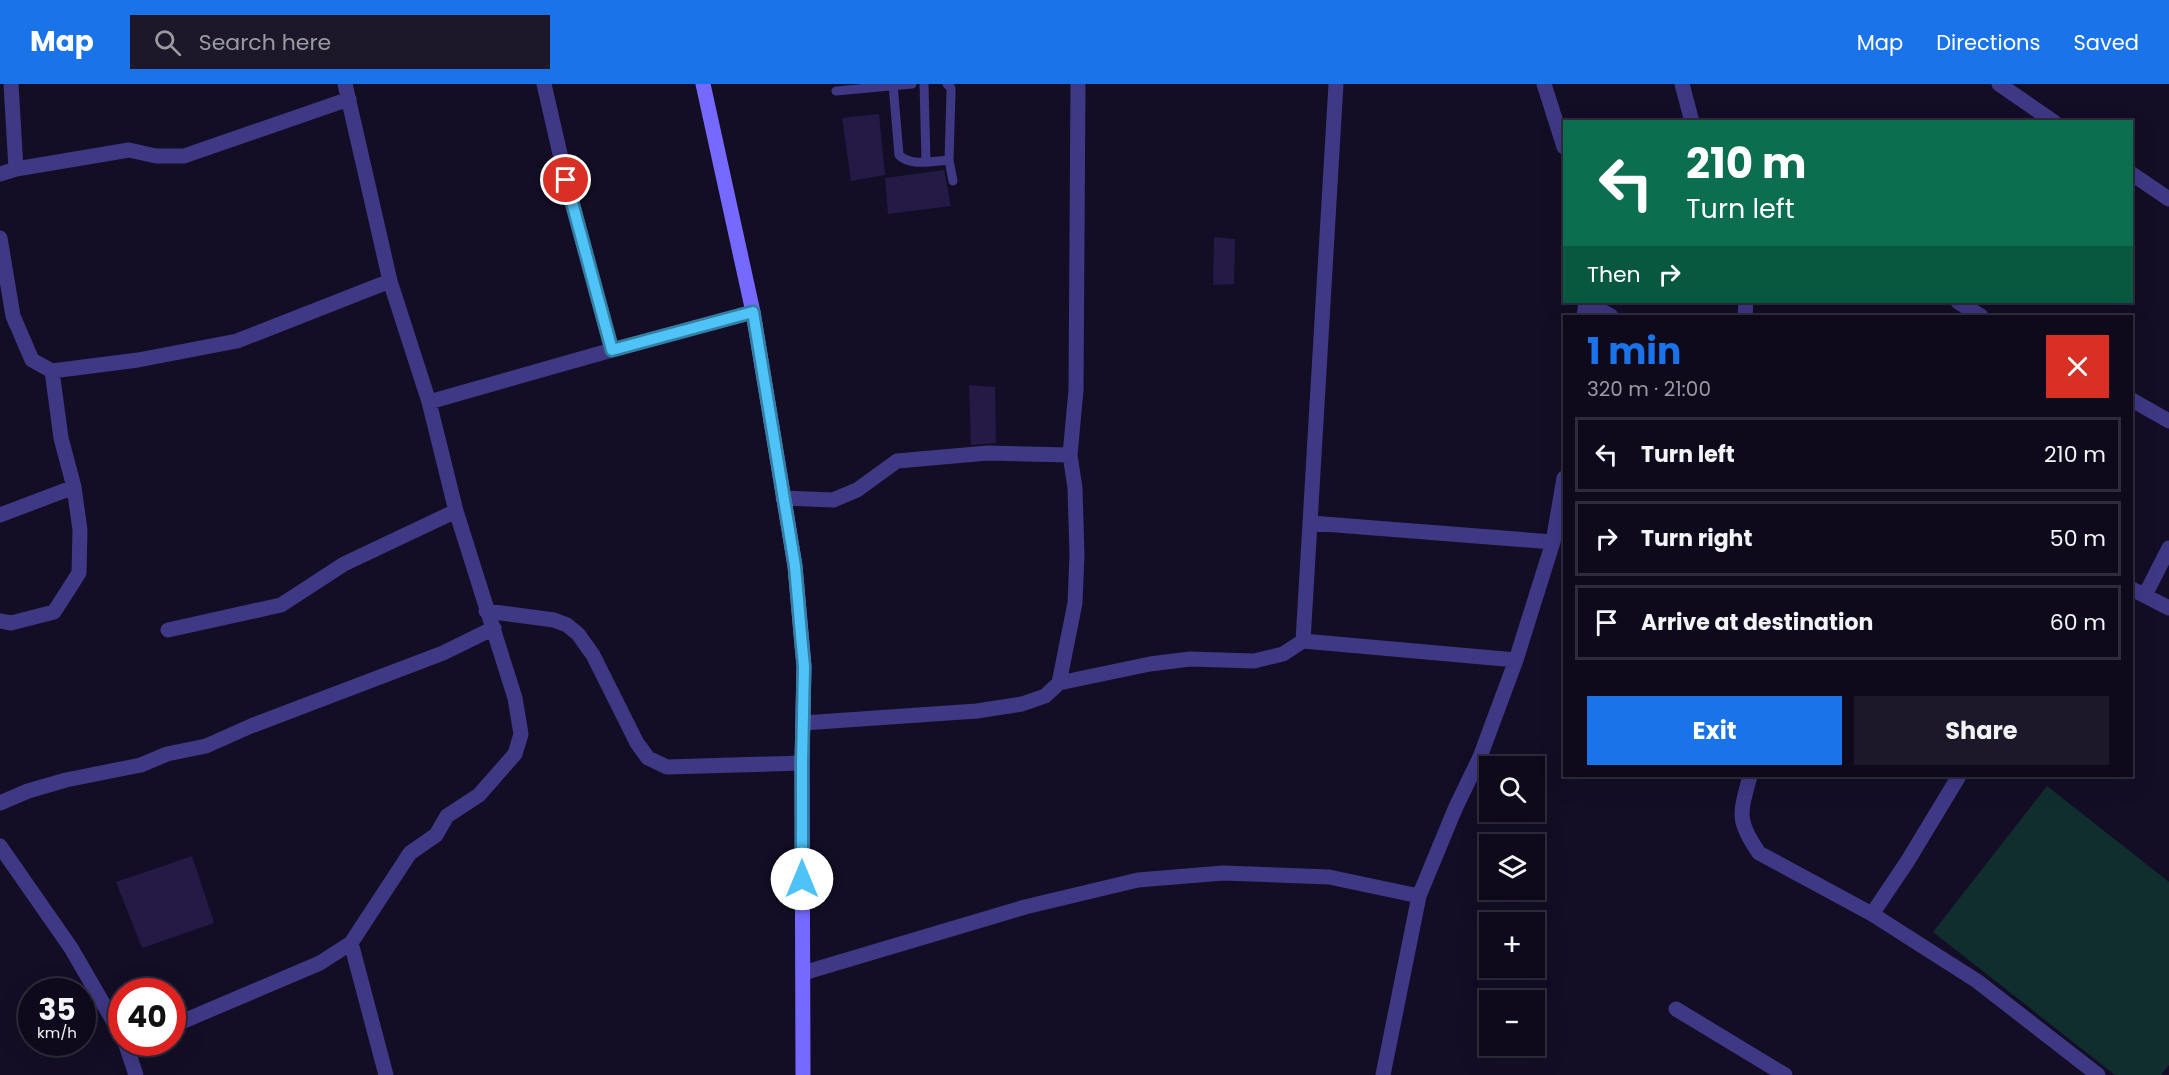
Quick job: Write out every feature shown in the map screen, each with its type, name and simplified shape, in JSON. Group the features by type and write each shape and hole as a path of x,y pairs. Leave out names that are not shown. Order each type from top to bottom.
{"street":[{"path":"11,84 16,169"},
{"path":"703,84 753,312 795,566 804,666 803,1075"},
{"path":"1059,683 1075,603 1077,518 1070,455 1076,390 1078,84"},
{"path":"1303,641 1336,84"},
{"path":"1544,84 1563,144"},
{"path":"1682,84 1691,120"},
{"path":"1999,84 2051,120"},
{"path":"549,85 566,180 612,350"},
{"path":"0,174 16,169 129,150 156,156 184,156 347,92 390,281 429,402 456,511 486,612 494,628 515,698 521,734 515,754 479,795 447,816 436,835 410,853 351,943 320,963 186,1020"},
{"path":"2133,175 2169,199"},
{"path":"0,238 13,316 32,360 52,371 138,360 237,341 390,281"},
{"path":"1588,303 1609,315"},
{"path":"1960,303 1979,315"},
{"path":"429,402 753,312"},
{"path":"0,621 11,623 54,612 79,573 80,530 74,487 61,438 52,371"},
{"path":"2133,401 2169,421"},
{"path":"783,498 833,500 857,490 897,460 988,453 1070,455"},
{"path":"1383,1075 1419,896 1455,809 1480,758 1516,660 1553,542 1563,484"},
{"path":"0,515 74,487"},
{"path":"168,630 281,605 344,564 456,511"},
{"path":"1311,523 1553,542"},
{"path":"2169,548 2138,592 2169,608"},
{"path":"486,612 554,620 567,625 578,634 594,656 637,742 648,758 667,767 802,763"},
{"path":"0,803 28,791 66,780 141,765 167,754 206,746 251,726 443,653 494,628"},
{"path":"803,723 977,711 1011,706 1045,696 1059,683 1150,664 1190,659 1254,661 1282,654 1303,641 1516,660"},
{"path":"1750,777 1741,808 1742,823 1759,853 1872,914 1977,981 2098,1075"},
{"path":"1872,914 1907,862 1958,777"},
{"path":"0,846 72,948 108,1010"},
{"path":"803,973 1025,907 1138,880 1222,873 1329,877 1419,896"},
{"path":"351,943 386,1075"},
{"path":"1676,1009 1785,1075"},
{"path":"131,1056 136,1075"}],"lane":[{"path":"836,91 912,84"},
{"path":"924,84 926,162"},
{"path":"947,84 951,88 949,160 953,181"},
{"path":"893,85 899,155 908,162 949,160"}],"green space":[{"path":"2047,786 2169,882 2169,1065 2161,1075 2115,1075 1933,932"}],"building":[{"path":"879,114 885,175 851,181 842,118"},
{"path":"944,170 951,206 888,214 885,178"},
{"path":"1214,237 1235,239 1234,284 1213,285"},
{"path":"969,385 995,387 996,443 971,445"},
{"path":"192,856 214,923 142,948 116,882"}],"route":[{"path":"566,180 612,350 753,312 795,566 804,666 802,879"}]}
